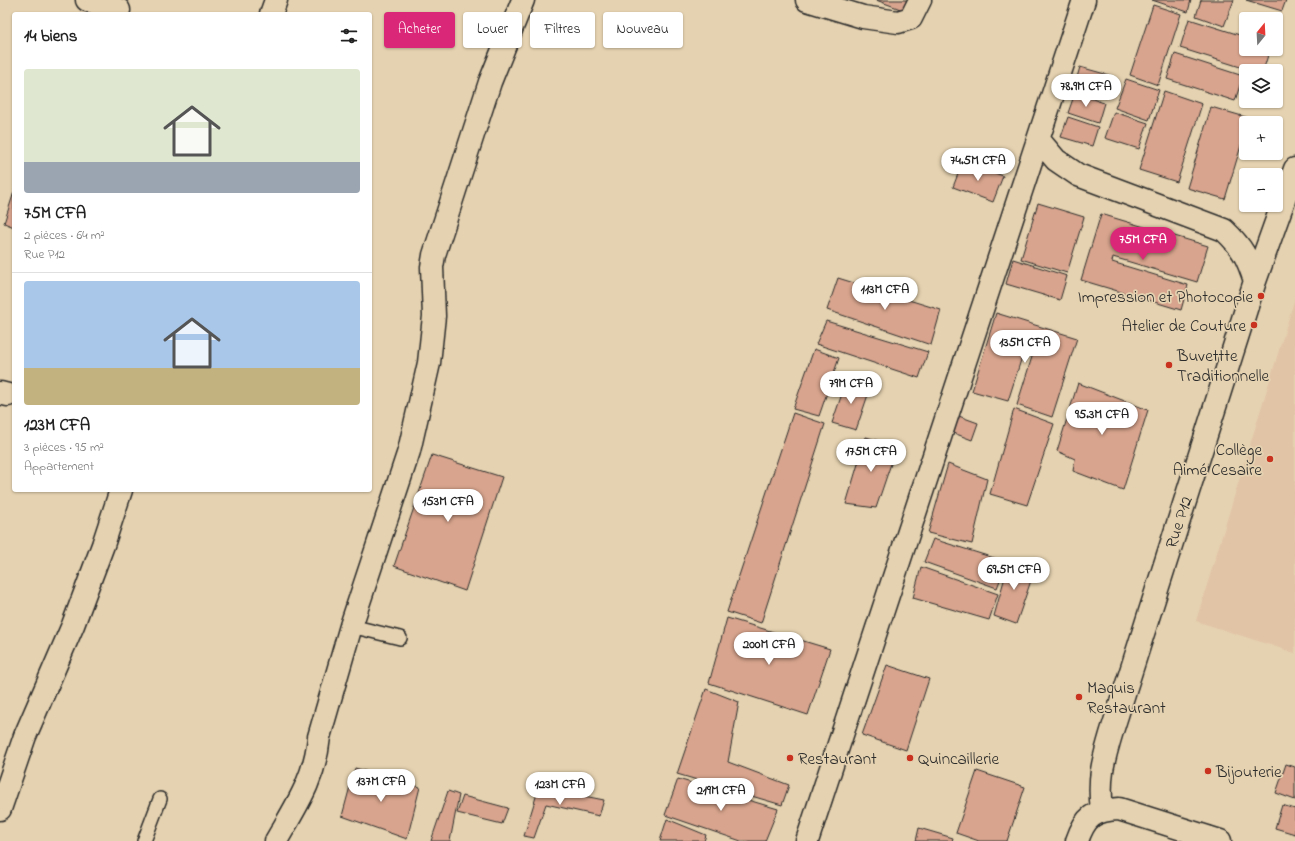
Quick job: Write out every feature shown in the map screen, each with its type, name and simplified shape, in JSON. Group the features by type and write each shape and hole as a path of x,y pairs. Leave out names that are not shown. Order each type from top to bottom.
{"street":[{"path":"87,0 119,10"},
{"path":"272,12 276,0"},
{"path":"276,841 298,806 313,772 318,755 319,737 351,626 411,444 429,363 434,316 432,267 434,255 490,82 523,0"},
{"path":"807,0 864,17 898,22 910,18 920,0"},
{"path":"808,841 1084,0"},
{"path":"1038,140 1056,160 1078,176 1224,230 1237,242 1247,256 1255,282"},
{"name":"Rue P12","path":"1102,810 1099,786 1102,763 1255,282 1295,169"},
{"path":"0,809 25,736 72,625 100,553 120,492"},
{"path":"1077,841 1086,821 1102,810 1119,809 1220,841"}],"lane":[{"path":"351,626 400,638"},
{"path":"144,841 160,799"}],"shaded area":[{"name":"Collège Aimé Cesaire","path":"1295,298 1295,653 1196,621"}],"building":[{"path":"876,0 907,0 903,10"},
{"path":"1152,0 1191,0 1188,12"},
{"path":"1201,0 1234,0 1224,26 1196,16"},
{"path":"1246,0 1286,0 1282,11"},
{"path":"1153,5 1181,14 1158,85 1130,75"},
{"path":"1189,19 1239,35 1239,56 1268,56 1265,64 1239,64 1239,67 1180,48"},
{"path":"1175,54 1239,75 1239,88 1235,101 1167,79"},
{"path":"1080,67 1112,76 1106,98 1074,88"},
{"path":"1126,79 1159,90 1149,120 1115,108"},
{"path":"1164,91 1202,104 1177,182 1139,170"},
{"path":"1075,93 1104,103 1098,123 1068,113"},
{"path":"1211,107 1242,116 1239,116 1239,152 1225,199 1187,188"},
{"path":"1114,112 1148,123 1139,149 1105,138"},
{"path":"1068,117 1098,127 1092,146 1061,137"},
{"path":"963,161 1003,176 993,202 953,187"},
{"path":"12,198 12,226 4,223"},
{"path":"1038,203 1084,217 1067,273 1021,259"},
{"path":"1101,214 1208,246 1197,282 1113,257 1112,262 1188,285 1181,310 1081,280"},
{"path":"1013,259 1067,276 1060,300 1006,284"},
{"path":"838,278 941,310 931,345 827,310"},
{"path":"996,313 1077,338 1052,417 1017,405 1036,344 1027,341 1008,401 972,391"},
{"path":"826,321 928,352 919,378 816,344"},
{"path":"814,349 839,358 819,416 793,409"},
{"path":"847,379 870,389 856,430 832,423"},
{"path":"1078,383 1148,410 1123,490 1073,471 1075,459 1057,451"},
{"path":"1014,409 1054,424 1027,505 990,494"},
{"path":"793,413 825,424 761,623 727,612"},
{"path":"956,415 978,423 972,440 951,432"},
{"path":"866,437 897,446 876,508 846,504"},
{"path":"432,455 502,477 465,591 394,566"},
{"path":"948,464 987,479 972,544 928,533"},
{"path":"933,539 1007,562 997,588 924,562"},
{"path":"1010,559 1035,569 1016,624 994,616"},
{"path":"921,567 998,594 989,620 913,598"},
{"path":"727,618 830,649 808,715 709,683"},
{"path":"887,665 929,679 906,750 862,735"},
{"path":"706,689 739,702 728,762 789,785 782,805 677,774"},
{"path":"1286,764 1295,767 1295,800 1276,793"},
{"path":"355,768 420,787 407,839 342,816"},
{"path":"977,771 1025,787 1007,841 979,841 956,833"},
{"path":"678,779 778,809 765,841 741,841 665,815"},
{"path":"539,787 604,800 599,816 546,804 534,838 524,836"},
{"path":"448,791 459,795 450,841 431,841"},
{"path":"463,796 508,808 502,824 457,813"},
{"path":"1282,805 1295,809 1295,834 1275,828"},
{"path":"667,819 706,835 704,841 660,841"},
{"path":"919,828 953,838 952,841 916,841"}],"place":[{"name":"Impression et Photocopie","path":"1261,296"},
{"name":"Atelier de Couture","path":"1254,325"},
{"name":"Buvettte Traditionnelle","path":"1169,365"},
{"name":"Collège Aimé Cesaire","path":"1270,459"},
{"name":"Maquis Restaurant","path":"1079,697"},
{"name":"Restaurant","path":"790,758"},
{"name":"Quincaillerie","path":"910,758"},
{"name":"Bijouterie","path":"1208,771"}]}
